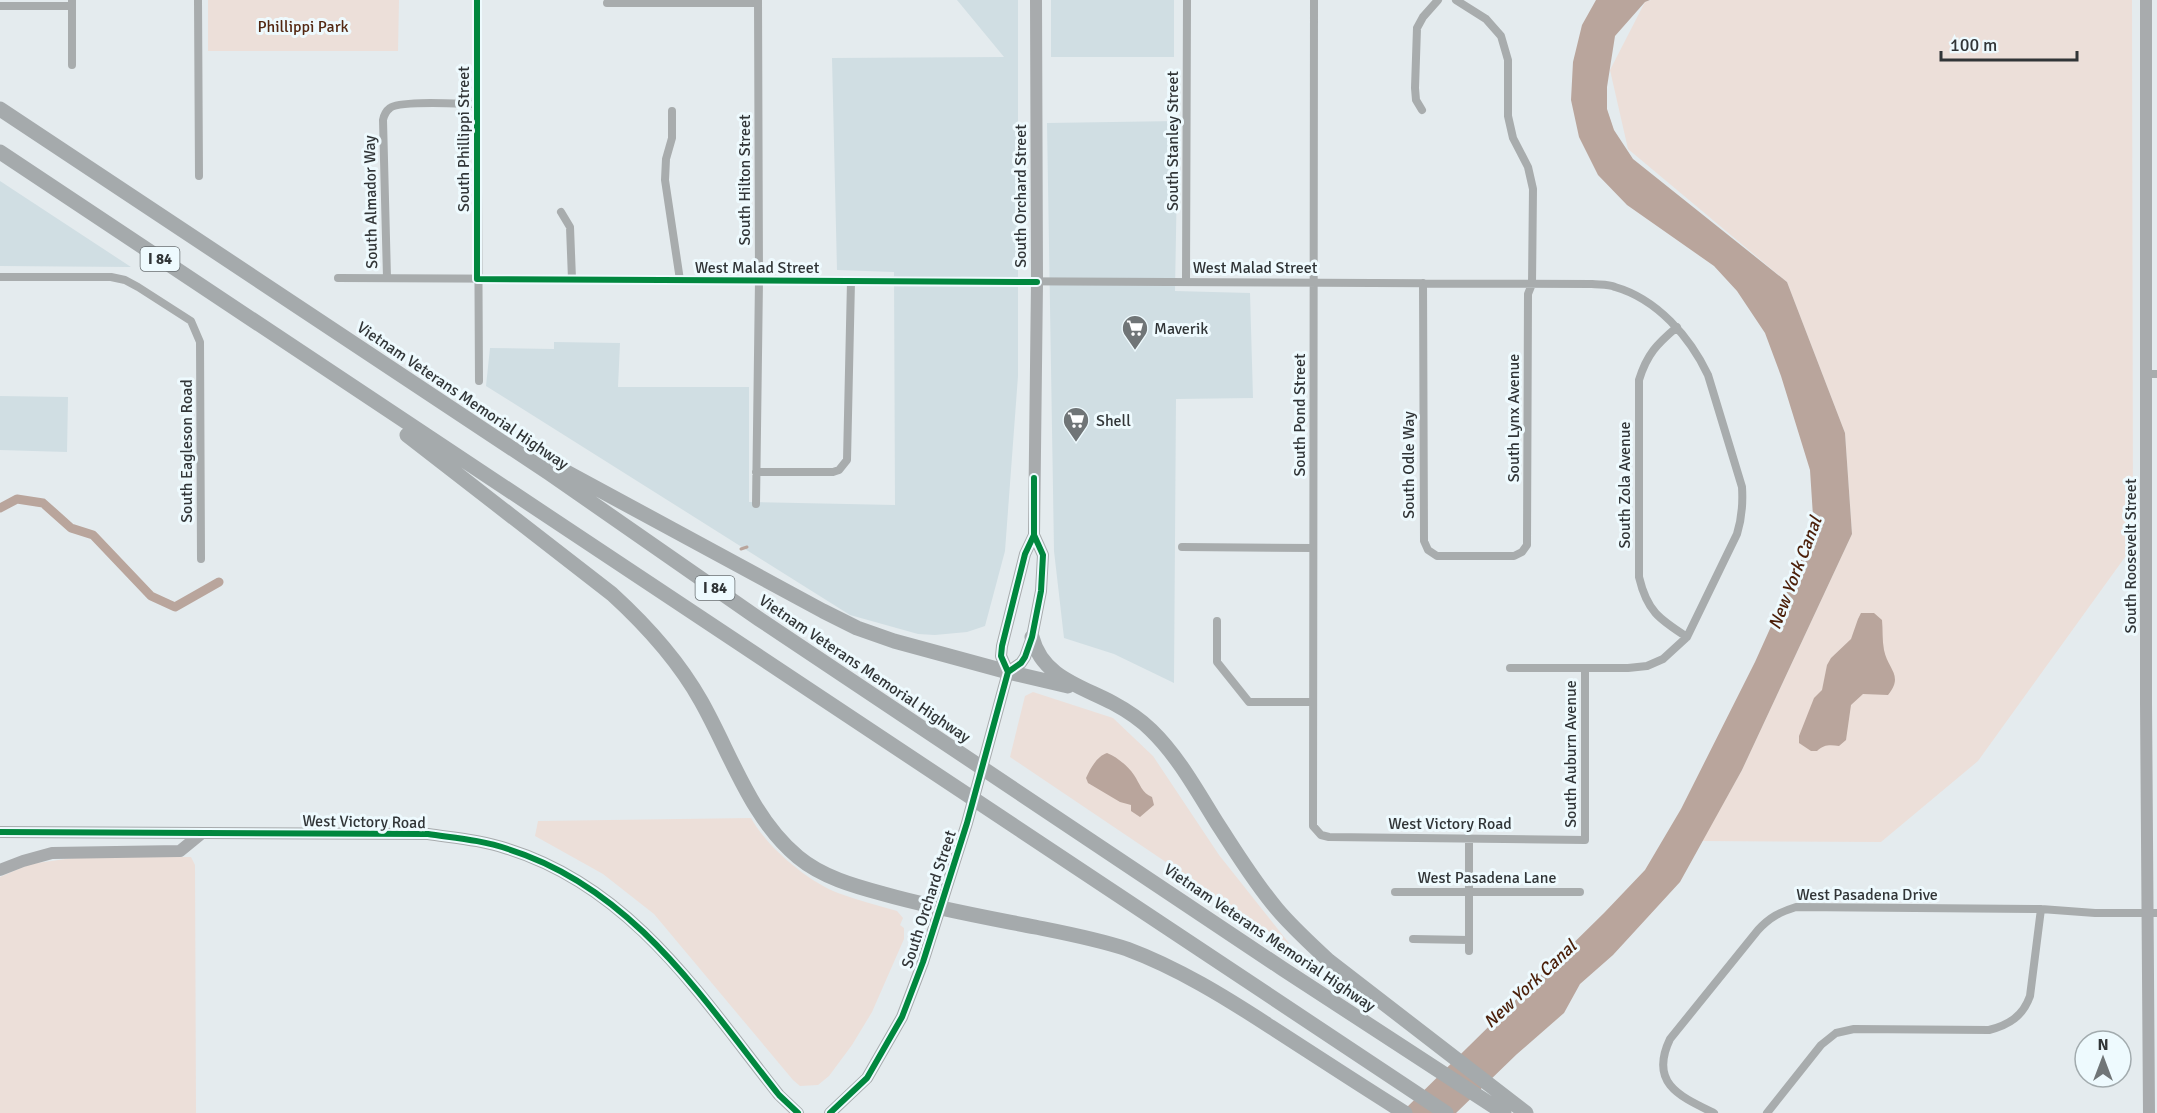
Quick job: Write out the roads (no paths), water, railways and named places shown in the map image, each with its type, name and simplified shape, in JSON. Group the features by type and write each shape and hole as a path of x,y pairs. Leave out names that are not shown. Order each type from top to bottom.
{"highway":[{"name":"Vietnam Veterans Memorial Highway","path":"0,108 558,480 759,619 1282,969 1504,1113"},
{"name":"I 84","path":"0,152 1446,1113"},
{"path":"320,366 612,594 639,619 662,645 701,700 760,814 776,836 798,857 815,869 837,879 911,902 1078,936 1126,949 1175,969 1250,1013 1400,1109"},
{"path":"463,417 849,624 894,641 1008,672 1078,688 1115,704 1149,728 1175,758 1253,878 1300,935 1329,961 1526,1113"},
{"path":"1032,636 1042,659 1053,671 1078,688"}],"main road":[{"name":"South Orchard Street","path":"830,1113 867,1078 902,1017 923,962 967,823 1008,672 1001,656 1002,646 1025,554 1034,535 1037,282 1036,0"},
{"name":"South Roosevelt Street","path":"2146,0 2152,374 2146,702 2153,790 2153,1026 2150,1113"},
{"name":"South Orchard Street","path":"1008,672 1021,663 1032,636 1041,591 1043,555 1034,535"},
{"name":"West Victory Road","path":"0,832 428,834 478,841 509,849 556,869 593,890 636,923 675,963 779,1095 798,1113"},
{"path":"0,870 52,853 180,851 202,833"}],"street":[{"path":"198,0 199,176"},
{"name":"South Phillippi Street","path":"477,0 479,381"},
{"name":"South Stanley Street","path":"1186,282 1187,0"},
{"name":"South Pond Street","path":"1314,0 1312,819 1316,830"},
{"path":"1422,110 1416,100 1415,88 1417,28 1422,17 1438,0"},
{"name":"South Lynx Avenue","path":"1456,0 1486,19 1501,36 1508,60 1508,116 1513,138 1528,167 1533,189 1532,284 1528,294 1527,545 1522,552"},
{"path":"607,3 758,2"},
{"name":"South Hilton Street","path":"756,504 759,280 758,2"},
{"path":"0,6 72,3 72,65"},
{"name":"South Almador Way","path":"387,278 383,120 385,113 389,108 403,104 477,104"},
{"path":"672,111 672,138 666,159 665,180 680,280"},
{"path":"561,212 570,227 572,279"},
{"name":"South Eagleson Road","path":"0,277 111,277 125,280 191,321 200,342 201,559"},
{"name":"West Malad Street","path":"338,278 1423,283 1613,286 1632,293 1677,327"},
{"path":"756,472 833,472 839,470 847,460 851,281"},
{"name":"South Odle Way","path":"1423,283 1424,541 1428,550 1437,556 1514,556 1522,552"},
{"path":"1510,668 1647,666 1663,659 1687,637 1737,534 1743,500 1742,486 1707,375 1692,346 1677,327"},
{"name":"South Zola Avenue","path":"1677,327 1656,345 1644,364 1640,380 1639,577 1648,606 1660,620 1687,637"},
{"path":"1182,548 1313,548"},
{"path":"1217,621 1217,662 1249,702 1312,702"},
{"name":"South Auburn Avenue","path":"1584,668 1585,840"},
{"name":"West Victory Road","path":"1316,830 1321,835 1329,837 1585,840"},
{"path":"1469,839 1469,951"},
{"name":"West Pasadena Lane","path":"1395,892 1580,891"},
{"name":"West Pasadena Drive","path":"1714,1113 1683,1098 1671,1088 1663,1071 1663,1054 1670,1039 1767,919 1780,912 1796,907 2041,909 2096,913 2152,913"},
{"path":"1767,1113 1821,1045 1836,1033 1854,1029 1989,1030 2004,1026 2017,1018 2026,1007 2030,996 2041,909"},
{"path":"1413,939 1469,940"}],"waterway":[{"path":"0,508 17,499 43,503 71,528 93,535 151,596 175,607 219,582"},
{"path":"741,549 747,547"}],"place":[{"name":"Maverik","path":"1135,351"},
{"name":"Shell","path":"1076,443"}],"park label":[{"name":"Phillippi Park","path":"303,26"}],"water label":[{"name":"New York Canal","path":"1795,573"},
{"name":"New York Canal","path":"1530,984"}]}
